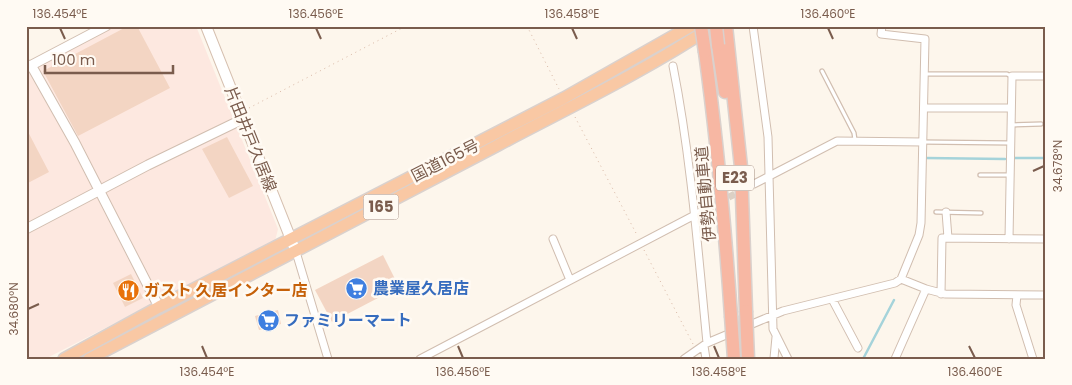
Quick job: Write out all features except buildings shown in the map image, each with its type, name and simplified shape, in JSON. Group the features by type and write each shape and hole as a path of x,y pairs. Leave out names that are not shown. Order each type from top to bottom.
{"highway":[{"name":"国道165号","path":"64,359 160,307 564,98 691,26"},
{"name":"伊勢自動車道","path":"701,26 724,220 734,359"},
{"name":"国道165号","path":"89,359 296,252 679,49 714,26"},
{"name":"伊勢自動車道","path":"714,26 723,42 739,218 748,359"},
{"path":"723,42 725,26"}],"main road":[{"name":"片田井戸久居線","path":"206,26 296,252"}],"street":[{"path":"106,26 29,67 100,191 160,307"},
{"path":"679,49 725,26"},
{"path":"753,26 768,137 772,329 788,359"},
{"path":"684,359 705,344 772,315 895,283 901,279 919,235 921,222 925,39 881,34 882,26"},
{"path":"673,66 680,99 694,216 706,359"},
{"path":"1008,239 1012,76 1046,76"},
{"path":"924,108 1011,108"},
{"path":"26,228 241,116"},
{"path":"754,184 837,141 923,142"},
{"path":"420,359 710,207"},
{"path":"946,212 948,238"},
{"path":"940,294 942,238 1046,239"},
{"path":"553,239 570,280"},
{"path":"296,252 328,359"},
{"path":"901,279 940,294 1046,295"},
{"path":"895,359 926,289"},
{"path":"1017,295 1016,305 1033,359"},
{"path":"832,299 858,348"},
{"path":"774,358 776,336"}],"lane":[{"path":"822,71 854,133 855,141"},
{"path":"925,74 1007,74 1012,76"},
{"path":"1011,124 1041,124"},
{"path":"923,142 1010,143"},
{"path":"980,175 1010,175"},
{"path":"936,212 981,213"}],"path":[{"path":"241,116 406,26"},
{"path":"527,26 564,98"},
{"path":"573,113 697,351"}],"shaded area":[{"path":"113,26 196,26 278,229 275,241 45,359 26,359 26,71"}],"waterway":[{"path":"926,158 1005,159"},
{"path":"1014,158 1046,158"},
{"path":"863,359 894,300"}],"tunnel":[{"path":"710,207 754,184"}],"place":[{"name":"農業屋久居店","path":"357,288"},
{"name":"ガスト 久居インター店","path":"128,290"},
{"name":"ファミリーマート","path":"268,320"}]}
